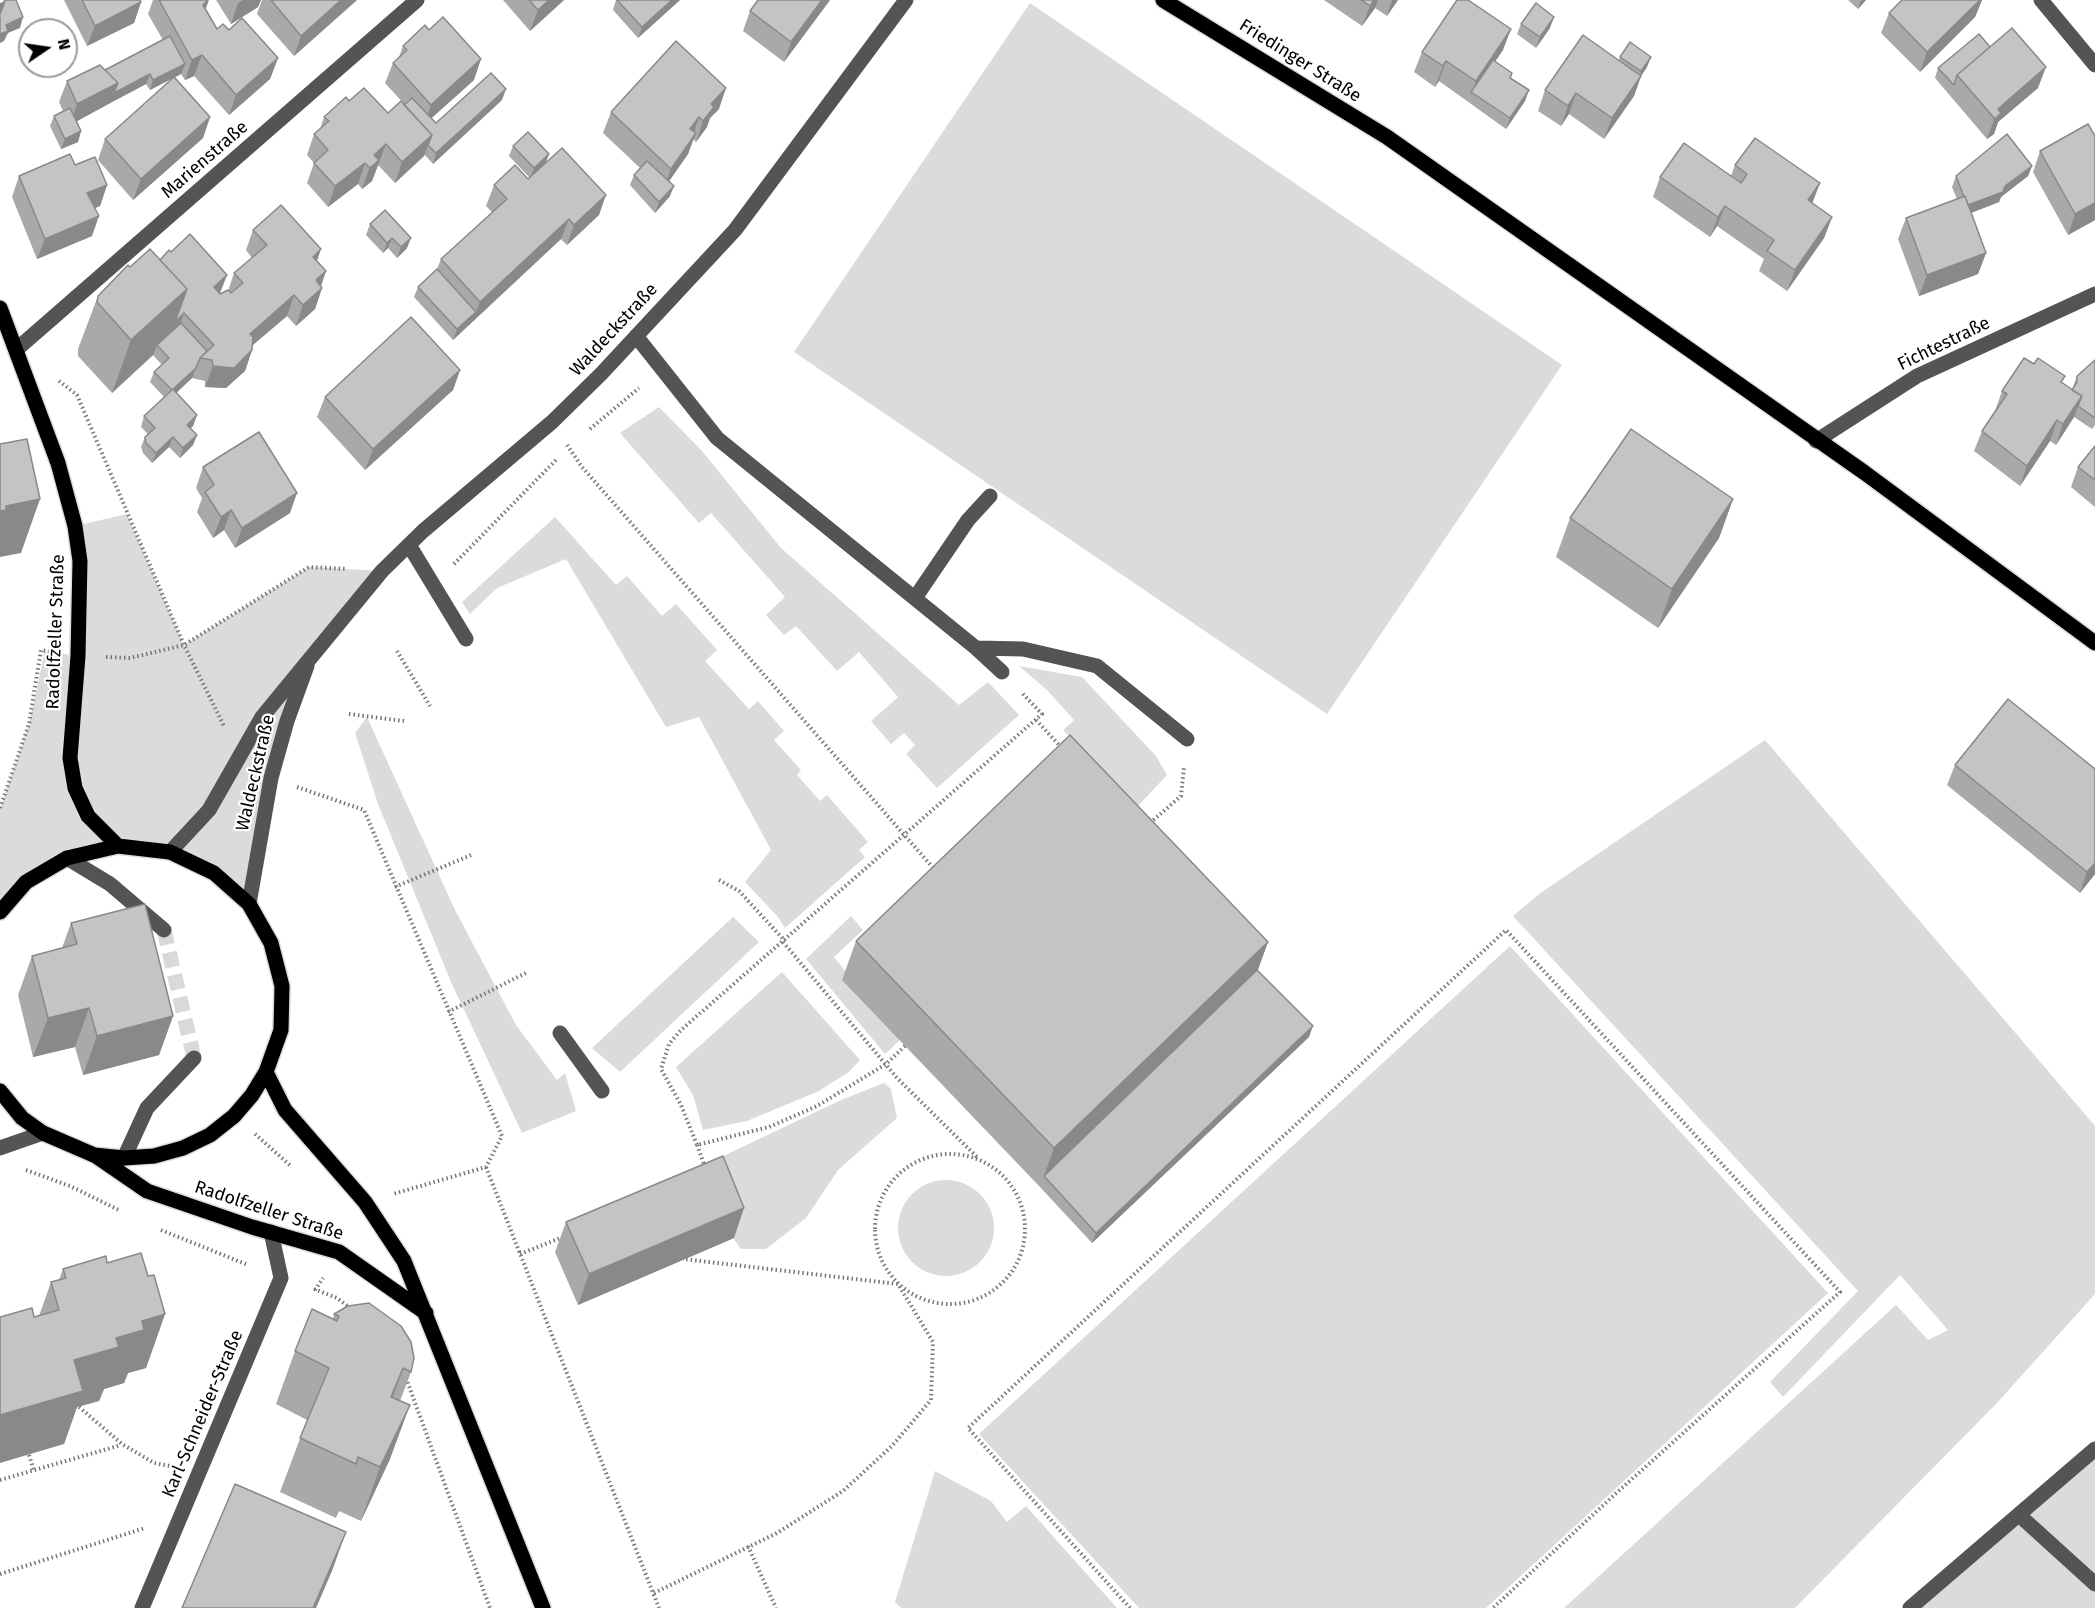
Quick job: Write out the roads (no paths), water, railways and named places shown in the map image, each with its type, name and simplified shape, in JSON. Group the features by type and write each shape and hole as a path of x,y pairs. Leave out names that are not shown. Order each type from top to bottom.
{"main road":[{"name":"Friedinger Straße","path":"1163,0 1387,137 1816,441 1865,473 2095,643"},
{"name":"Radolfzeller Straße","path":"0,308 58,463 77,538 80,561 78,656 70,758 75,788 88,816 118,846"},
{"path":"0,912 26,882 67,858 118,846 170,852 214,873 249,904 271,943 282,986 281,1030 266,1072 252,1095 234,1116 210,1135 183,1148 154,1156 124,1158 94,1155 43,1133 1,1097"},
{"path":"266,1072 285,1110 365,1202 404,1261 428,1314 543,1608"},
{"name":"Radolfzeller Straße","path":"94,1155 147,1191 339,1252 428,1314"}],"street":[{"name":"Marienstraße","path":"17,349 417,0"},
{"name":"Waldeckstraße","path":"170,852 209,810 262,717 312,653 382,571 552,422 735,230 906,0"},
{"path":"2041,0 2095,65"},
{"name":"Fichtestraße","path":"1816,441 1917,376 2095,294"},
{"path":"636,336 717,438 976,648 1002,672"},
{"path":"915,598 968,520 990,496"},
{"path":"409,545 466,639"},
{"path":"976,648 1023,649 1097,666 1187,739"},
{"name":"Waldeckstraße","path":"249,904 271,778 287,720 312,653"},
{"path":"67,858 110,884 164,930"},
{"path":"560,1034 602,1091"},
{"path":"124,1158 147,1108 194,1059"},
{"path":"0,1148 43,1133"},
{"name":"Karl-Schneider-Straße","path":"142,1608 281,1278 271,1232"},
{"path":"1910,1608 2095,1449"},
{"path":"2019,1515 2095,1584"}],"tunnel":[{"path":"164,930 194,1058"}]}
